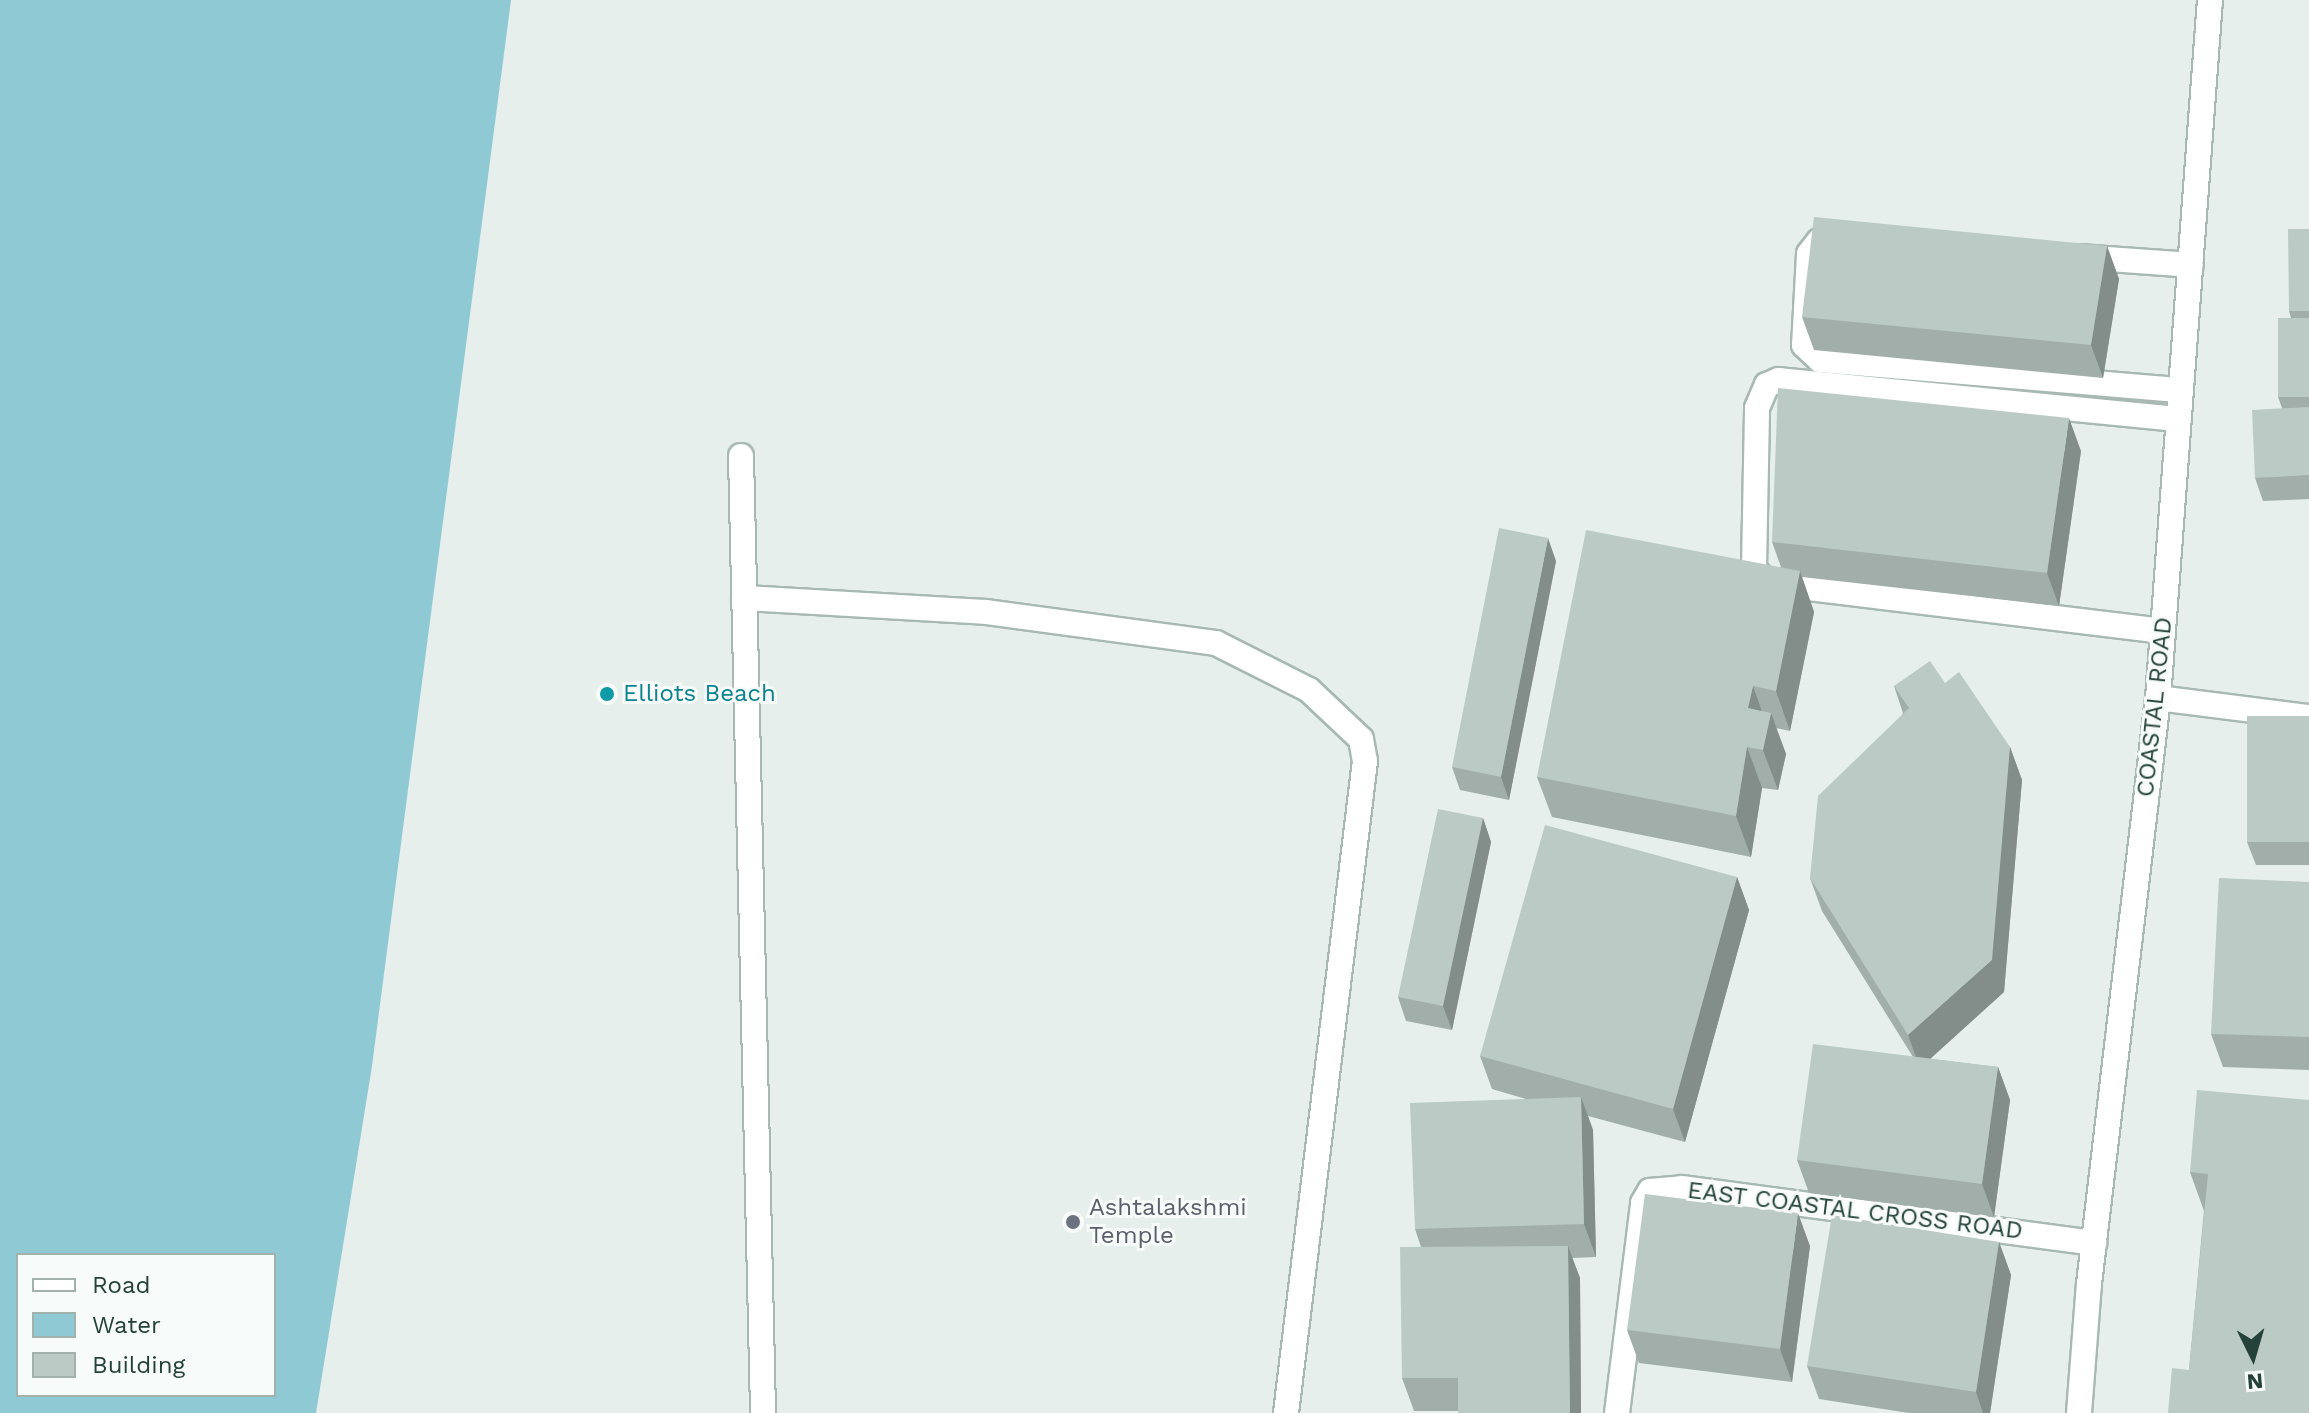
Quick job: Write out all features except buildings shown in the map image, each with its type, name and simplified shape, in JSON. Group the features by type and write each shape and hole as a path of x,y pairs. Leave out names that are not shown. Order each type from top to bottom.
{"street":[{"name":"COASTAL ROAD","path":"2079,1413 2094,1243 2158,698 2210,0"},
{"path":"1859,240 1829,238 1809,254 1804,345 1820,360 2181,390"},
{"path":"2057,255 2191,265"},
{"path":"2163,631 1766,583 1754,568 1757,408 1767,385 1779,380 2178,419"},
{"path":"741,456 763,1413"},
{"path":"744,598 986,612 1216,643 1309,690 1361,739 1365,761 1286,1413"},
{"path":"2158,698 2309,717"},
{"name":"EAST COASTAL CROSS ROAD","path":"1617,1413 1643,1203 1650,1191 1682,1188 2094,1243"}],"water":[{"path":"0,0 511,0 372,1066 316,1413 0,1413"}],"place":[{"name":"Elliots Beach","path":"607,694"},
{"name":"Ashtalakshmi Temple","path":"1073,1222"}]}
